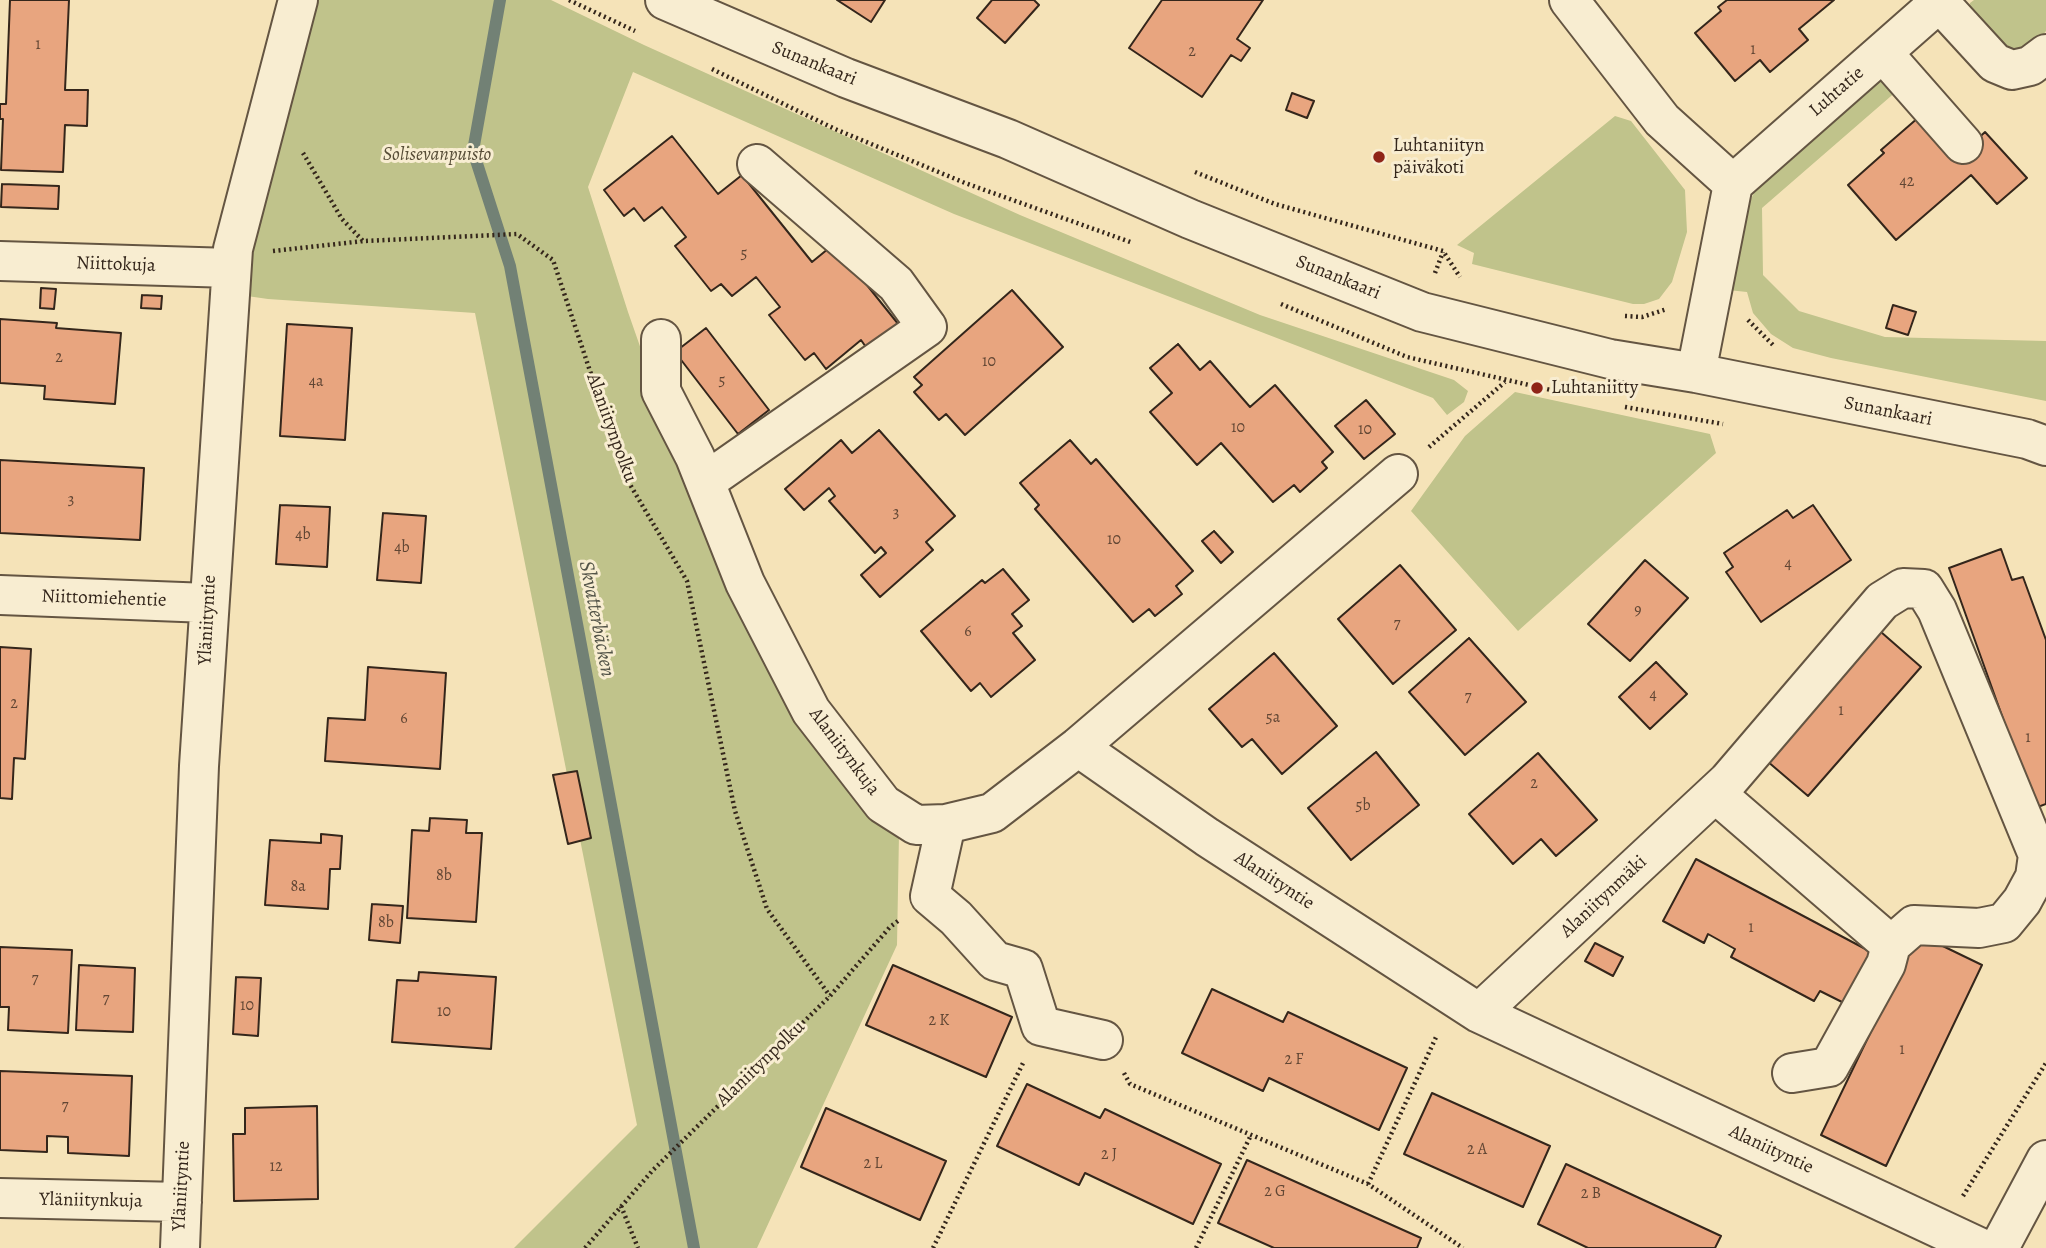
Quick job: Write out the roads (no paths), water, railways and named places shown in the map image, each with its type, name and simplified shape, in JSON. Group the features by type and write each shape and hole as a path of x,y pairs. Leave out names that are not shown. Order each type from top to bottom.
{"street":[{"name":"Yläniityntie","path":"180,1248 199,766 232,258 298,0"},
{"name":"Sunankaari","path":"665,0 834,72 1008,139 1191,219 1422,312 1610,359 1696,373 2026,439 2046,446"},
{"path":"1569,0 1662,120 1733,184 1696,373"},
{"path":"1941,1 1995,63 2012,70 2031,66 2046,54"},
{"name":"Luhtatie","path":"1733,184 1941,1"},
{"path":"1882,53 1963,144"},
{"path":"700,470 927,327 896,284 757,164"},
{"name":"Niittokuja","path":"0,261 232,258"},
{"name":"Alaniitynkuja","path":"661,339 662,391 700,470 745,583 811,711 883,804 916,825 946,824 992,813 1078,747"},
{"path":"1078,747 1398,474"},
{"name":"Alaniitynmäki","path":"1479,1013 1722,787 1882,601 1903,588 1924,589 1937,610 2038,855 2035,877 2022,901 2004,923 1979,928 1914,925 1891,945"},
{"name":"Niittomiehentie","path":"0,595 208,603"},
{"name":"Alaniityntie","path":"1078,747 1206,837 1479,1013 1981,1248"},
{"path":"1722,787 1891,945 1886,964 1829,1068 1792,1073"},
{"path":"946,824 930,896 956,918 995,961 1023,969 1041,1026 1103,1040"},
{"path":"1999,1248 2046,1160"},
{"name":"Yläniitynkuja","path":"0,1198 182,1202"}],"waterway":[{"name":"Skvatterbäcken","path":"500,0 473,151 510,266 694,1248"}],"place":[{"name":"Luhtaniityn päiväkoti","path":"1379,157"},
{"name":"Luhtaniitty","path":"1537,388"}],"park label":[{"name":"Solisevanpuisto","path":"437,155"}]}
